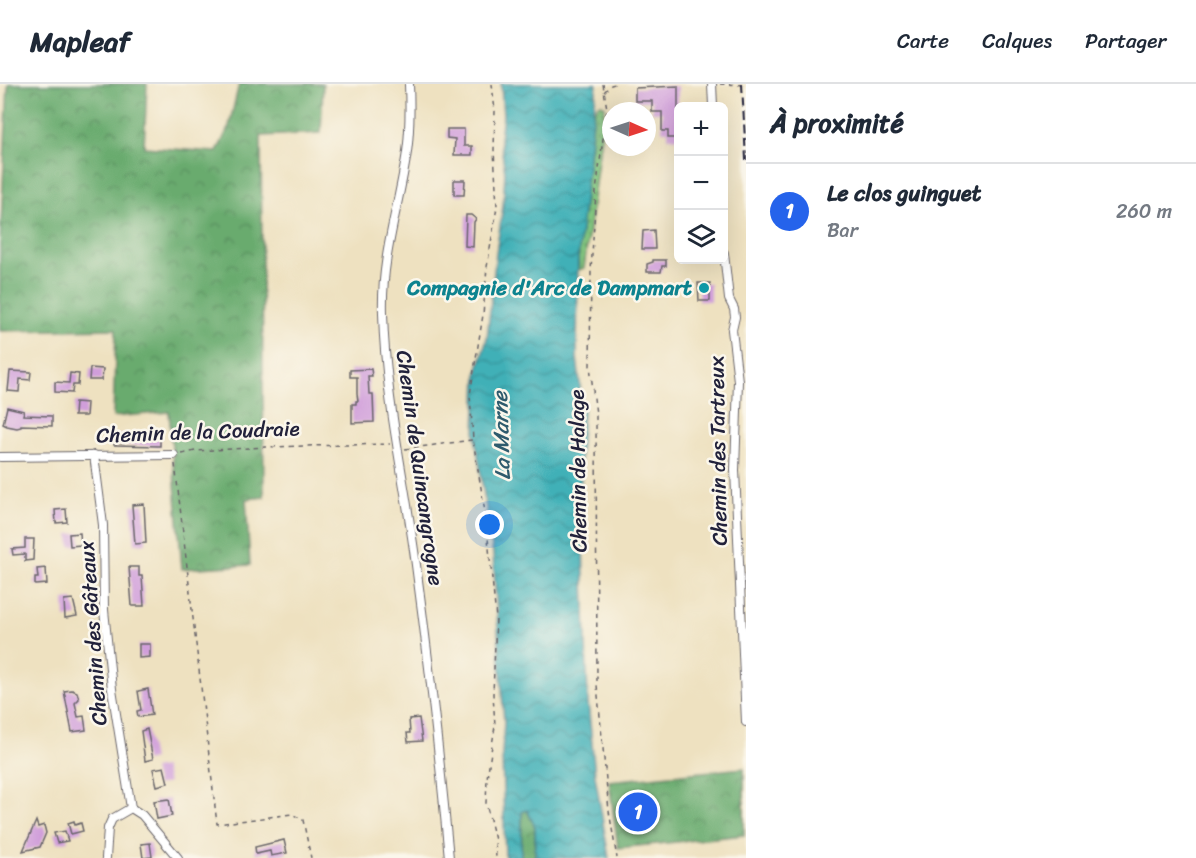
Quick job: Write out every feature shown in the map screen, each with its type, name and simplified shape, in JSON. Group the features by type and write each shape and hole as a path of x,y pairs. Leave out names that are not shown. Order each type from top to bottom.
{"street":[{"name":"Chemin de Quincangrogne","path":"409,84 410,126 407,151 383,280 385,357 435,708 450,858"},
{"path":"712,84 713,102"},
{"name":"Chemin des Tartreux","path":"724,264 729,299 734,309 732,330 738,381 735,470 746,722"},
{"name":"Chemin des Gâteaux","path":"94,455 103,525 104,610 112,689 131,808"},
{"name":"Chemin de la Coudraie","path":"0,457 174,455"},
{"path":"106,858 108,828 112,819 131,808 142,815 178,858"}],"path":[{"path":"492,84 495,111 494,150 497,207 487,267 480,342 470,395 473,440 486,518 496,618 493,694 495,726 487,778 486,803 495,840 496,858"},
{"name":"Chemin de Halage","path":"603,84 607,109 596,190 591,272 590,366 596,414 597,686 609,811 617,858"},
{"path":"604,93 610,85 615,84"},
{"path":"718,84 746,85"},
{"name":"Chemin de la Coudraie","path":"174,455 195,451 265,447 397,447 473,440"},
{"path":"174,455 217,824 292,814 303,820 311,858"}],"green space":[{"path":"8,84 147,84 144,147 217,152 229,126 239,84 323,84 321,133 261,136 264,497 246,499 250,565 182,569 169,412 113,417 116,329 0,331 0,244"},
{"path":"602,104 602,129 584,268 579,270 578,258 593,115 598,105"},
{"path":"744,768 744,835 618,848 609,781"},
{"path":"527,810 535,827 535,858 521,858 522,812"}],"water":[{"name":"La Marne","path":"501,84 597,84 578,258 577,357 583,411 580,453 588,702 595,775 609,858 535,858 535,827 527,810 522,812 521,858 505,858 502,754 504,722 493,554 475,436 477,372 487,338 503,206 505,172 500,139 503,116"}],"building":[{"path":"678,86 678,102 674,102 674,138 668,138 668,131 662,131 662,112 656,112 656,102 635,101 635,88"},
{"path":"447,129 464,129 464,146 472,146 472,155 454,155 455,139 447,138"},
{"path":"454,180 465,180 464,195 454,195"},
{"path":"466,215 471,215 476,219 473,247 465,246"},
{"path":"654,230 655,249 642,249 643,231"},
{"path":"653,260 666,260 666,266 662,266 661,272 647,272 647,264"},
{"path":"698,283 710,283 710,301 699,301"},
{"path":"90,368 103,369 102,380 89,380"},
{"path":"371,369 372,376 368,376 369,394 373,394 374,422 352,423 352,404 358,401 357,377 350,377 350,370"},
{"path":"10,371 31,372 30,380 20,379 19,392 8,391"},
{"path":"70,373 79,374 78,385 73,385 72,393 55,392 55,382 69,383"},
{"path":"75,402 87,403 86,416 74,416"},
{"path":"7,407 24,411 23,415 52,416 52,426 21,425 17,428 7,426 3,424"},
{"path":"115,435 160,437 160,446 114,445"},
{"path":"144,504 146,543 135,544 132,505"},
{"path":"66,509 67,522 56,523 55,510"},
{"path":"80,533 81,545 70,546 69,534"},
{"path":"25,539 34,539 33,560 25,561 25,554 13,555 12,549 25,548"},
{"path":"129,567 139,567 139,576 142,576 144,606 132,606"},
{"path":"46,568 47,584 35,585 35,578 38,578 37,569"},
{"path":"73,599 77,616 65,618 64,600"},
{"path":"139,644 150,644 150,657 139,658"},
{"path":"148,689 152,715 138,717 137,711 141,710 138,691"},
{"path":"64,691 77,692 79,699 75,703 78,717 84,716 86,730 72,732"},
{"path":"419,718 422,741 408,742 409,719"},
{"path":"147,729 153,759 145,761 141,731"},
{"path":"164,767 168,783 157,786 153,769"},
{"path":"169,799 172,816 157,819 154,801"},
{"path":"36,821 38,827 44,825 46,833 40,847 23,851"},
{"path":"74,821 75,825 81,823 83,831 71,834 68,823"},
{"path":"65,831 68,841 57,843 54,833"},
{"path":"284,840 287,853 271,856 270,851 256,854 255,847"},
{"path":"150,843 152,857 143,858 141,844"}],"railway":[{"path":"742,84 746,160"}],"place":[{"name":"Compagnie d'Arc de Dampmart","path":"704,288"},
{"name":"Le clos guinguet","path":"638,812"}]}
